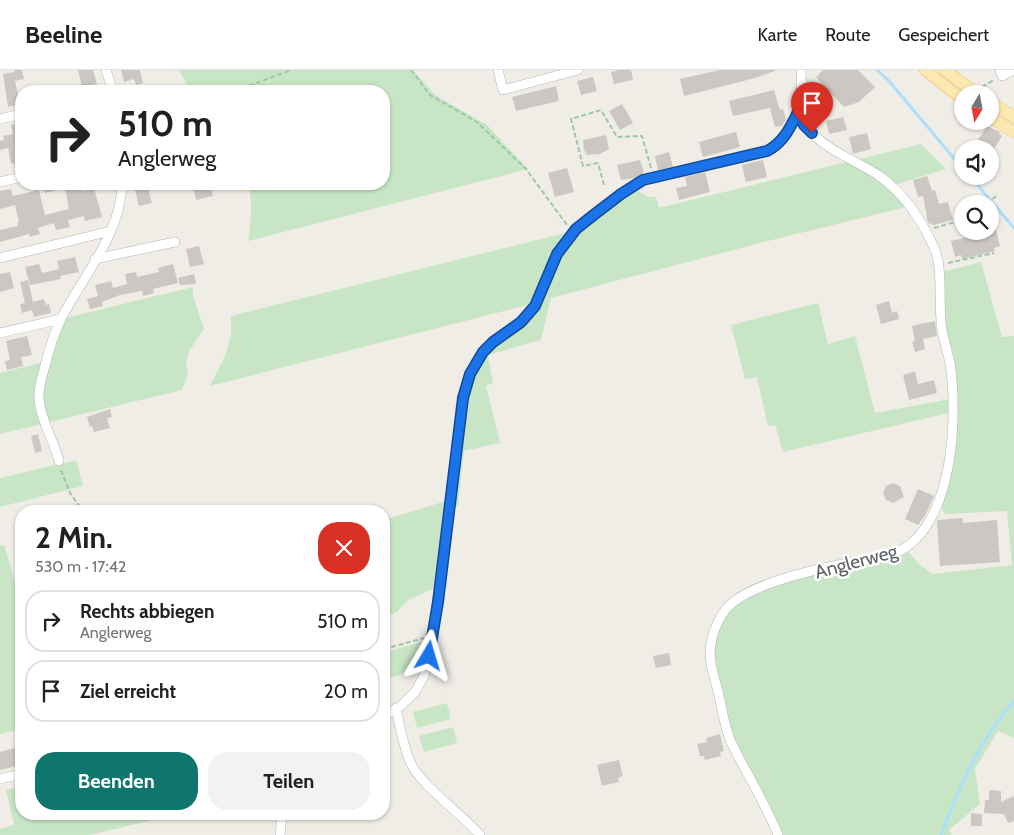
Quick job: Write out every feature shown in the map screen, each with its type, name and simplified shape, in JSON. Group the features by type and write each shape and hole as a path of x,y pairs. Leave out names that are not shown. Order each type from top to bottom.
{"main road":[{"path":"926,70 954,92"},
{"path":"946,70 966,85"},
{"path":"999,108 1014,117"},
{"path":"999,123 1014,132"}],"street":[{"path":"106,70 111,85"},
{"path":"498,70 503,90 578,70"},
{"path":"390,712 415,692 424,676 438,602 466,385 483,352 493,342 521,322 535,306 554,258 573,233 621,194 643,180 767,151 776,146 790,130 798,112 800,70"},
{"path":"1001,73 1014,70"},
{"name":"Anglerweg","path":"778,835 767,809 730,739 712,667 710,644 715,628 722,615 732,603 756,589 833,566 898,552 911,544 931,518 941,492 948,466 954,427 950,361 942,332 936,252 907,202 892,186 875,173 819,141 804,125 798,112"},
{"path":"0,119 15,115"},
{"path":"0,182 15,178"},
{"path":"59,461 45,426 39,399 50,343 61,319 111,231 118,209 121,190"},
{"path":"0,258 111,231"},
{"path":"95,259 175,242"},
{"path":"0,333 61,319"},
{"path":"396,708 410,763 427,784 480,835"},
{"path":"0,779 15,775"},
{"path":"280,835 281,820"}],"path":[{"path":"251,85 291,70"},
{"path":"412,70 430,95 477,122 526,169 573,233"},
{"path":"985,85 1001,73"},
{"path":"604,185 598,163 583,166 571,119 602,110 617,137 642,136 654,178"},
{"path":"924,230 954,222"},
{"path":"938,266 994,253"},
{"path":"59,461 70,493 79,505"},
{"path":"390,647 431,636"}],"green space":[{"path":"179,70 413,70 435,95 487,125 528,169 248,241 251,212 249,190 390,190 390,85 187,85"},
{"path":"921,144 946,169 894,185 906,207 551,298 541,340 488,355 493,383 486,386 500,443 464,451 458,506 452,508 467,392 486,354 500,340 531,316 543,301 210,386 229,345 231,316 565,233 574,236 614,202 637,190 648,197 656,197 659,208"},
{"path":"981,262 1002,337 1014,336 1014,738 998,731 975,769 980,804 949,830 952,835 780,835 738,751 730,730 712,654 715,638 722,620 734,604 767,588 816,573 907,550 920,565 933,574 1012,565 1007,511 945,514 942,510 957,411 783,452 775,425 768,426 757,377 745,379 731,325 818,303 828,344 855,336 875,413 950,399 957,396 945,323 942,272"},
{"path":"193,287 193,296 204,329 189,351 186,363 188,375 182,390 0,434 0,373 40,363 48,364 65,318"},
{"path":"76,460 83,486 0,507 0,478"},
{"path":"446,501 435,588 408,600 397,612 390,615 390,518"},
{"path":"4,545 15,582 15,730 0,734 0,546"},
{"path":"426,641 422,667 390,678 390,650"},
{"path":"447,703 451,719 417,728 413,712"},
{"path":"453,727 457,743 424,752 419,736"},
{"path":"15,788 15,820 153,820 90,835 0,835 0,829 14,825 6,790"}],"building":[{"path":"14,70 22,70 24,79 15,81 15,105 8,107 3,74 15,72"},
{"path":"78,70 93,70 97,84 82,85"},
{"path":"121,70 140,70 143,83 136,85 134,79 124,82"},
{"path":"631,70 633,80 614,84 611,72"},
{"path":"720,70 775,71 684,96 680,79"},
{"path":"823,70 858,70 875,87 859,102 844,107 816,77"},
{"path":"593,77 597,91 581,95 577,81"},
{"path":"556,86 559,101 516,111 512,97"},
{"path":"774,90 780,110 783,109 786,119 782,126 775,127 770,108 733,116 729,101"},
{"path":"622,104 633,123 620,130 609,111"},
{"path":"843,117 847,130 829,134 826,121"},
{"path":"15,124 15,168 14,163 11,164 8,148 0,150 0,141 4,140 3,136 13,134 11,125"},
{"path":"984,130 996,130 1000,132 999,134 1002,136 999,141 978,140"},
{"path":"736,132 740,147 703,157 699,142"},
{"path":"867,133 871,149 853,154 849,137"},
{"path":"606,135 609,149 600,154 587,155 584,150 583,140"},
{"path":"669,152 673,167 658,170 655,156"},
{"path":"640,160 644,173 635,178 621,180 617,165"},
{"path":"763,160 767,177 746,182 742,165"},
{"path":"567,168 574,192 555,197 548,173"},
{"path":"705,172 710,192 679,200 676,188 687,186 685,177"},
{"path":"927,176 932,191 935,190 939,204 948,202 953,220 934,225 928,223 923,196 918,197 913,180"},
{"path":"11,189 13,196 39,190 45,215 69,209 65,190 95,190 102,217 85,221 84,216 68,220 70,227 56,230 54,223 38,228 40,234 30,237 29,234 0,242 0,230 18,226 17,222 19,222 15,205 0,209 0,191"},
{"path":"44,190 57,190 45,193"},
{"path":"135,190 149,190 152,203 139,206"},
{"path":"194,190 212,190 213,196 196,200"},
{"path":"998,240 1000,246 994,248 995,251 962,259 961,255 955,257 951,241"},
{"path":"199,246 204,264 190,267 186,249"},
{"path":"75,257 79,272 60,276 61,279 30,285 25,267 39,264 42,273 59,269 57,261"},
{"path":"173,264 178,283 153,289 154,293 143,296 142,291 120,295 102,302 103,306 90,309 87,299 98,296 95,285 111,281 113,288 127,284 125,274 136,272 137,277 159,272 158,268"},
{"path":"10,272 14,288 0,292 0,274"},
{"path":"194,274 196,284 180,285 178,278"},
{"path":"28,280 33,302 44,299 46,305 49,304 51,313 34,317 32,310 22,313 20,304 25,303 20,282"},
{"path":"889,301 892,313 897,311 899,319 881,324 876,305"},
{"path":"935,321 937,336 923,339 925,349 915,352 912,342 915,341 912,326"},
{"path":"27,336 32,355 21,357 23,366 7,370 5,361 10,360 6,341"},
{"path":"915,371 918,384 934,380 937,393 909,400 903,375"},
{"path":"110,409 112,417 107,418 110,428 94,432 92,426 90,427 87,417"},
{"path":"38,434 42,451 35,453 31,436"},
{"path":"893,483 900,486 904,497 893,503 886,500 883,493 886,486"},
{"path":"918,489 934,496 926,514 918,525 905,519"},
{"path":"963,518 963,523 997,520 1000,562 940,566 937,520"},
{"path":"669,653 671,665 656,668 653,656"},
{"path":"720,734 724,751 720,752 721,756 705,760 704,756 700,756 697,744 707,742 706,738"},
{"path":"15,748 15,766 0,770 0,752"},
{"path":"619,760 623,776 618,778 619,782 602,786 597,765"},
{"path":"989,790 1001,791 1001,802 1014,796 1014,821 1008,823 1004,814 984,813 985,800 989,800"},
{"path":"971,813 982,814 982,826 971,826"}],"waterway":[{"path":"877,70 889,81 954,158"},
{"path":"978,185 1014,228"},
{"path":"941,835 955,799 981,747 1014,701"}],"route":[{"path":"429,656 438,602 463,398 470,374 483,352 493,342 521,322 535,306 552,263 576,229 621,194 643,180 767,151 776,146 790,130 798,112 804,125 812,133"}]}
